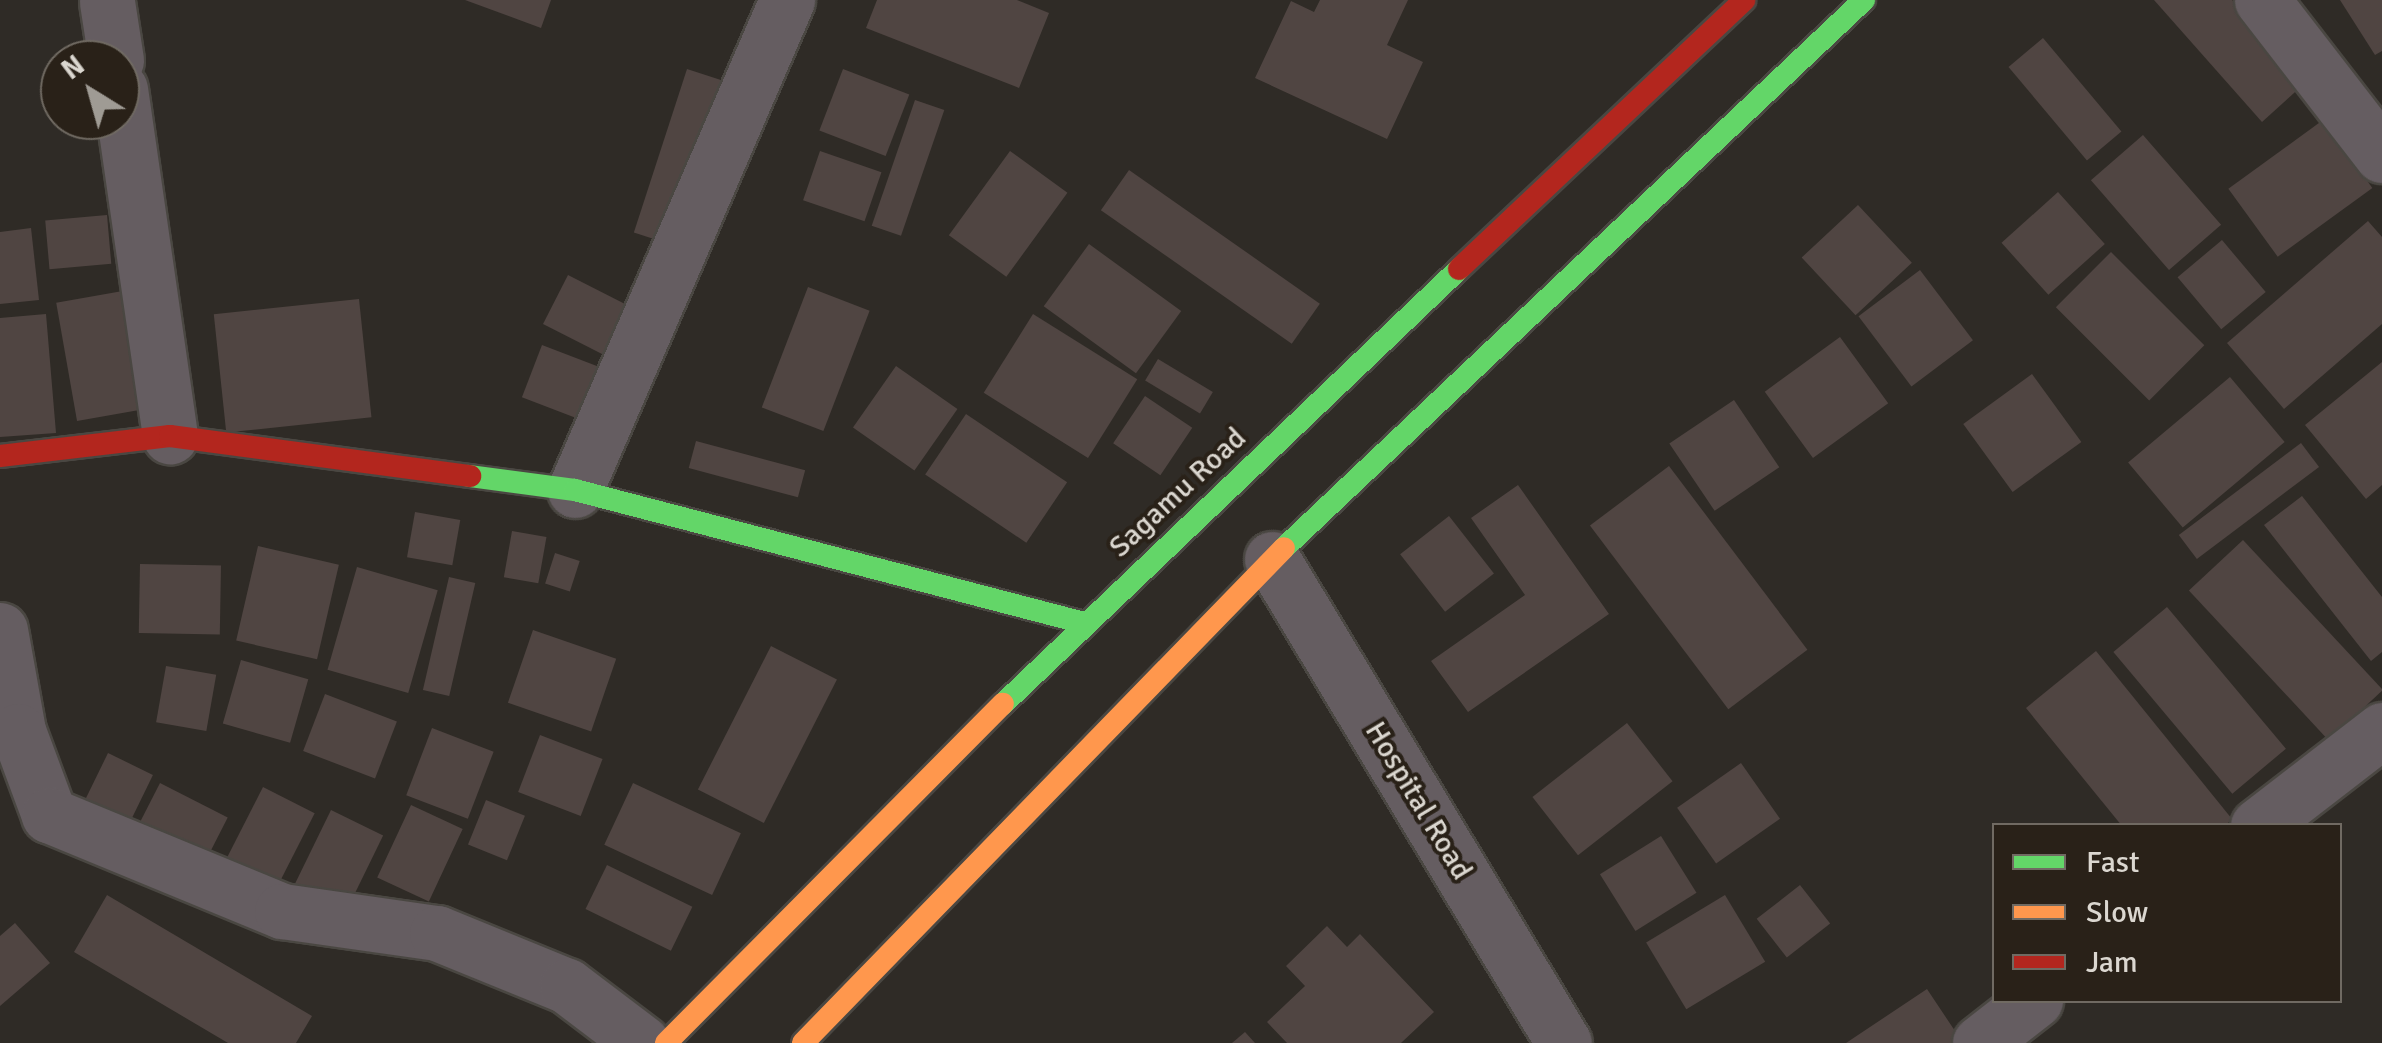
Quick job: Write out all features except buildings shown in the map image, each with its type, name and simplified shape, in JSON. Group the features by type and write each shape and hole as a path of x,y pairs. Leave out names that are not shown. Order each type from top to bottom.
{"main road":[{"name":"Sagamu Road","path":"666,1043 1084,623 1744,0"},
{"path":"803,1043 1153,692 1272,559 1864,0"},
{"path":"0,456 170,436 576,490 1084,623"}],"street":[{"path":"576,490 787,0"},
{"path":"2262,0 2382,155"},
{"path":"108,2 113,40"},
{"path":"127,140 170,436"},
{"name":"Hospital Road","path":"1272,559 1564,1043"},
{"path":"0,630 18,732 49,814 282,911 437,933 567,986 642,1043"},
{"path":"2262,823 2382,730"},
{"path":"1980,1043 2030,1003"}],"traffic: fast":[{"path":"1284,548 1864,0"},
{"path":"1003,704 1459,269"},
{"path":"470,476 575,490 1084,623"}],"traffic: slow":[{"path":"803,1043 1284,548"},
{"path":"666,1043 1003,704"}],"traffic: jam":[{"path":"1459,269 1744,0"},
{"path":"0,456 170,436 470,476"}]}
